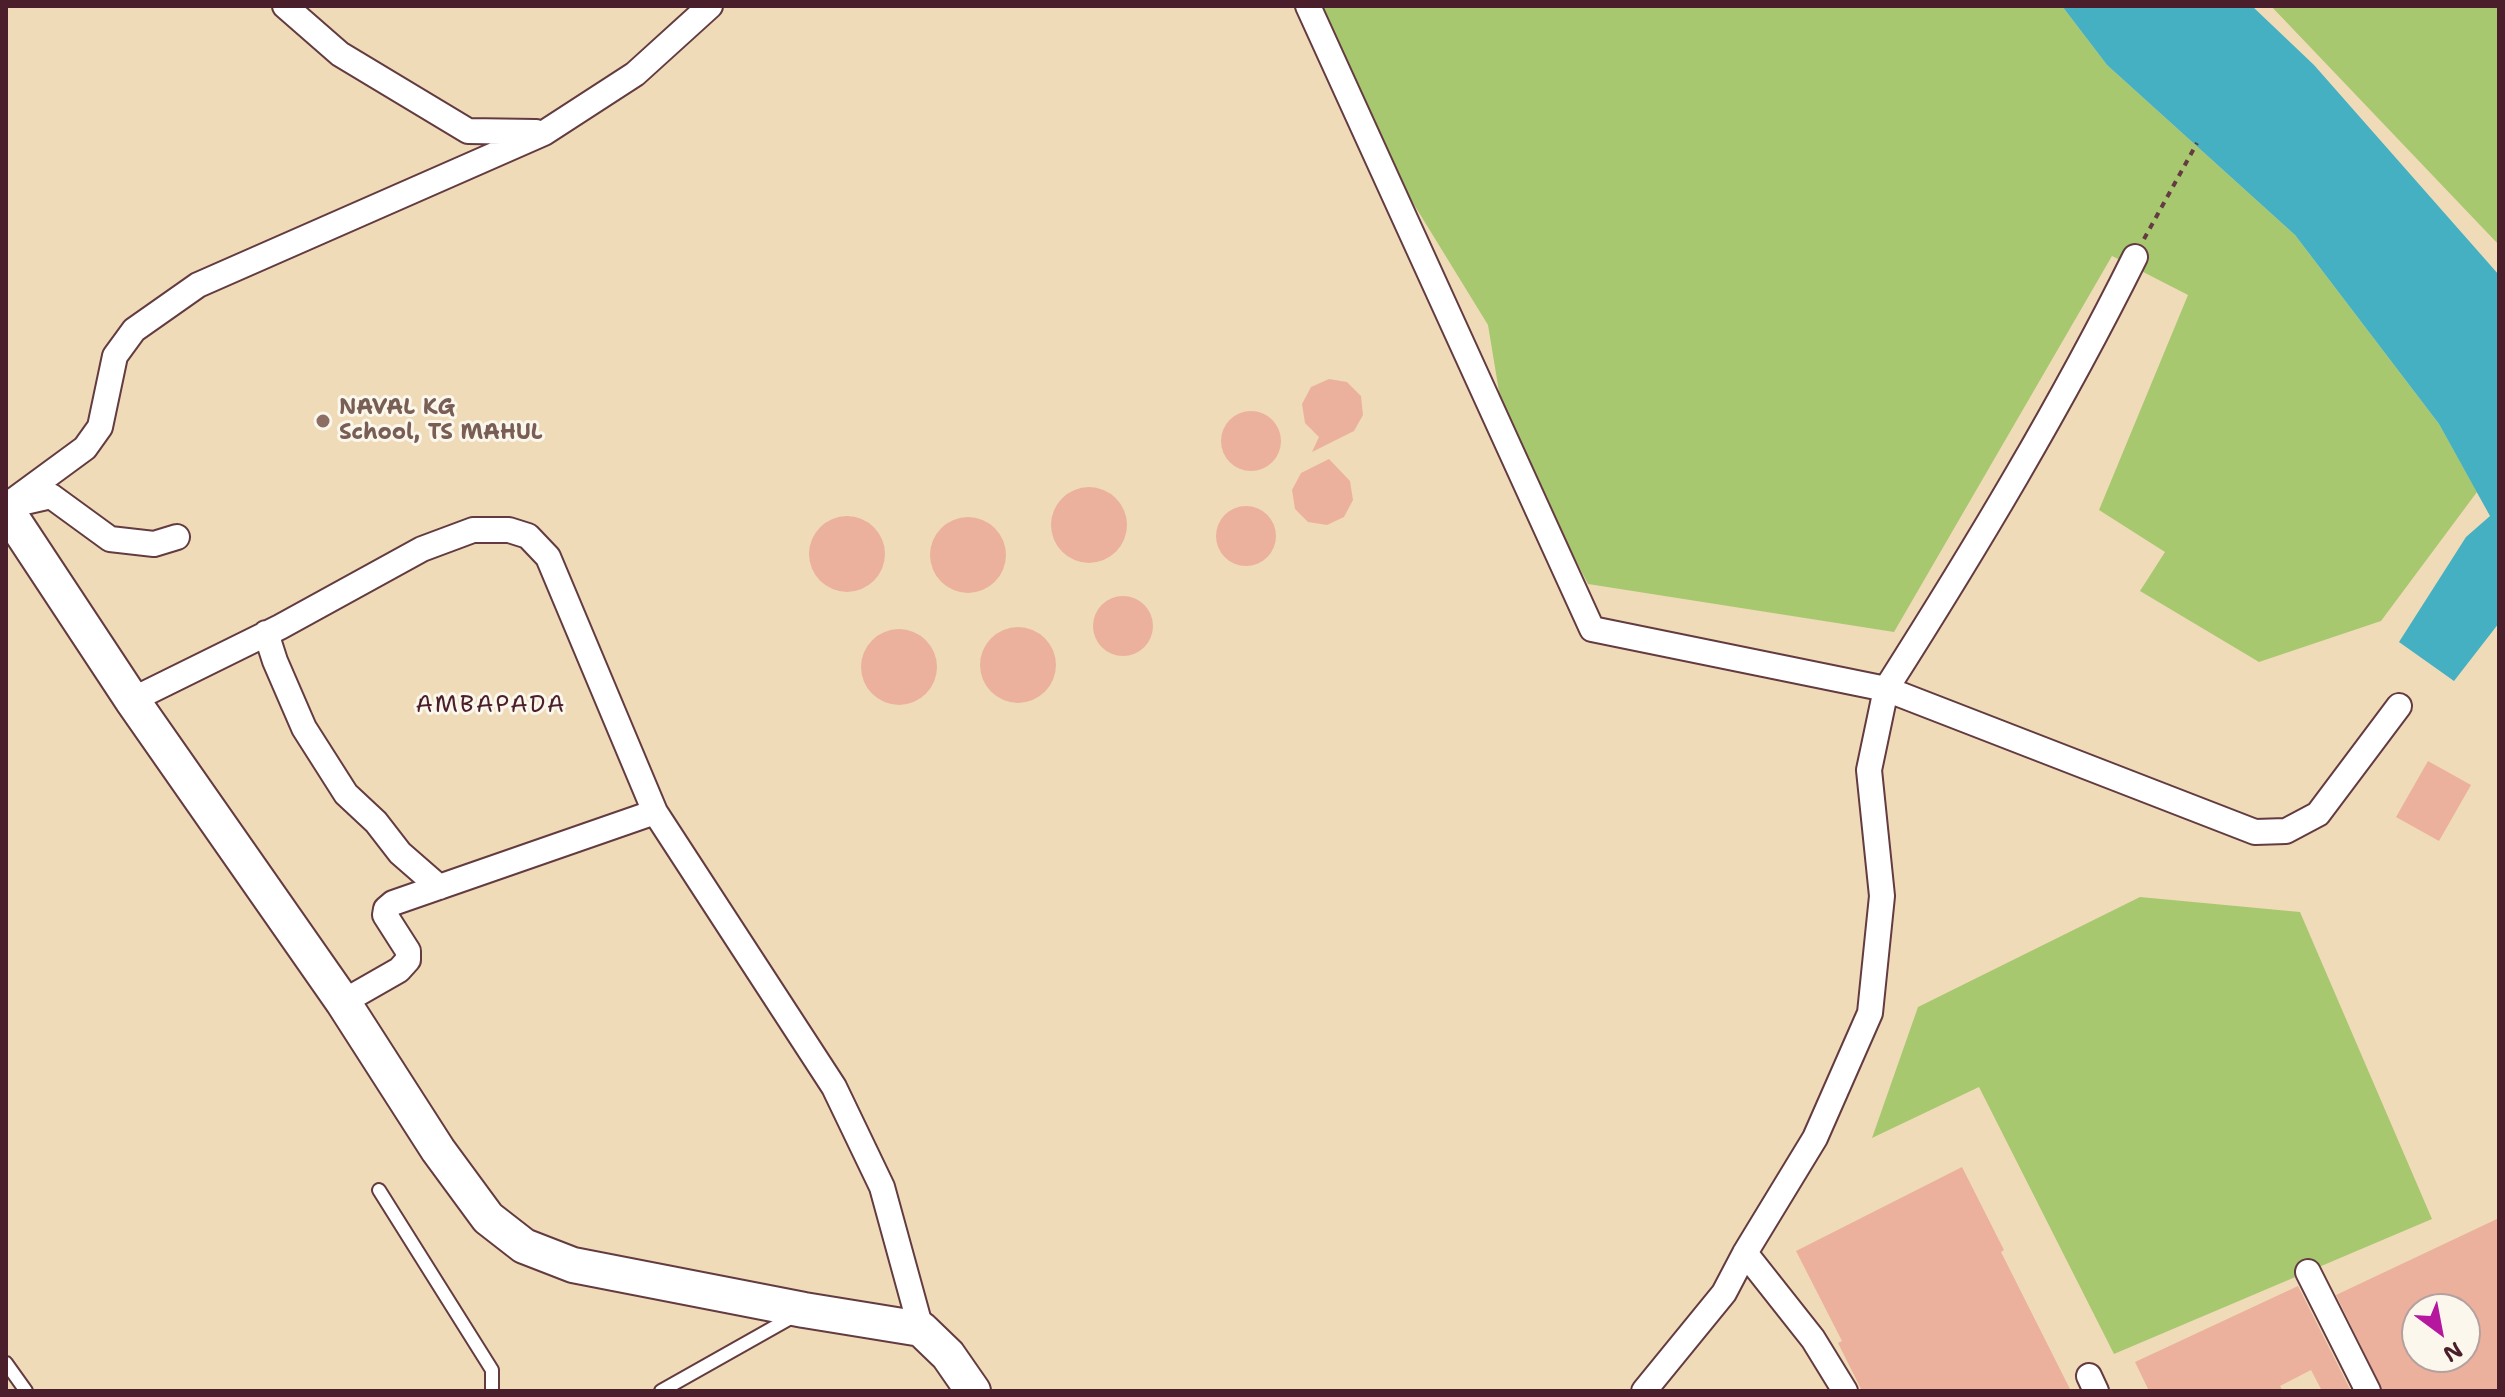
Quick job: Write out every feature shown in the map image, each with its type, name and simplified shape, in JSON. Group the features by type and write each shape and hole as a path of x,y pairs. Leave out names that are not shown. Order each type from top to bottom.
{"street":[{"path":"285,6 340,54 468,131 544,133"},
{"path":"6,507 85,448 100,427 115,356 134,330 198,285 544,133 635,74 710,6"},
{"path":"1308,6 1592,629 1886,689 2255,832 2286,831 2318,814 2399,706"},
{"path":"1644,1391 1724,1293 1815,1138 1870,1013 1882,896 1869,770 1886,689 1957,578 2098,330 2135,257"},
{"path":"6,507 51,496 110,539 154,544 177,537"},
{"path":"6,507 132,700 343,1002 438,1150 488,1218 524,1246 573,1265 804,1310 921,1329"},
{"path":"132,700 266,633 422,549 473,530 509,530 528,536 548,557 655,812 834,1087 882,1187 921,1329 948,1355 973,1391"},
{"path":"266,633 304,728 346,794 376,822 400,853 439,887"},
{"path":"343,1002 399,970 408,960 408,951 385,915 386,909 393,903 655,812"},
{"path":"1745,1253 1813,1339 1845,1391"},
{"path":"2308,1272 2368,1391"}],"lane":[{"path":"379,1190 492,1370 492,1391"},
{"path":"661,1391 804,1310"},
{"path":"7,1366 26,1391"}],"path":[{"path":"2135,257 2197,143"}],"green space":[{"path":"1318,6 2062,6 2107,65 2295,235 2439,424 2477,492 2381,621 2259,662 2140,591 2165,552 2099,510 2188,295 2112,256 1894,632 1588,584 1504,422 1488,325 1386,159"},
{"path":"2271,6 2499,6 2499,245"},
{"path":"2140,897 2300,912 2432,1219 2114,1354 1979,1087 1872,1138 1918,1007"}],"water":[{"path":"2062,6 2252,6 2314,65 2499,275 2499,623 2454,681 2399,642 2466,537 2490,516 2439,424 2295,235 2107,65"}],"building":[{"path":"1329,379 1347,382 1361,396 1363,415 1354,431 1312,452 1319,437 1305,423 1302,404 1311,387"},
{"path":"1251,411 1262,413 1272,420 1279,430 1279,452 1272,462 1262,469 1251,471 1240,469 1230,462 1223,452 1221,441 1223,430 1230,420 1240,413"},
{"path":"1329,459 1350,481 1353,500 1344,517 1327,525 1308,522 1295,509 1292,490 1301,473"},
{"path":"1089,487 1103,490 1116,498 1124,511 1127,525 1124,539 1116,552 1103,560 1089,563 1075,560 1062,552 1054,539 1051,525 1054,511 1062,498 1075,490"},
{"path":"1246,506 1257,508 1267,515 1274,525 1274,547 1267,557 1257,564 1246,566 1235,564 1225,557 1218,547 1216,536 1218,525 1225,515 1235,508"},
{"path":"847,516 861,519 874,527 882,540 885,554 882,568 874,581 861,589 847,592 833,589 820,581 812,568 809,554 812,540 820,527 833,519"},
{"path":"968,517 982,520 995,528 1003,541 1006,555 1003,569 995,582 982,590 968,593 954,590 941,582 933,569 930,555 933,541 941,528 954,520"},
{"path":"1123,596 1134,598 1144,605 1151,615 1151,637 1144,647 1134,654 1123,656 1112,654 1102,647 1095,637 1093,626 1095,615 1102,605 1112,598"},
{"path":"1018,627 1032,630 1045,638 1053,651 1056,665 1053,679 1045,692 1032,700 1018,703 1004,700 991,692 983,679 980,665 983,651 991,638 1004,630"},
{"path":"899,629 913,632 926,640 934,653 937,667 934,681 926,694 913,702 899,705 885,702 872,694 864,681 861,667 864,653 872,640 885,632"},
{"path":"2428,761 2471,785 2439,841 2396,817"},
{"path":"1962,1167 2071,1391 1862,1391 1838,1343 1842,1341 1796,1251"},
{"path":"2499,1218 2499,1391 2383,1391 2336,1295"},
{"path":"2298,1286 2351,1391 2322,1391 2311,1370 2280,1386 2283,1391 2149,1391 2135,1362"}],"place":[{"name":"NAVAL KG School, TS MAHUL","path":"323,421"}],"district":[{"name":"AMBAPADA","path":"491,706"}]}
